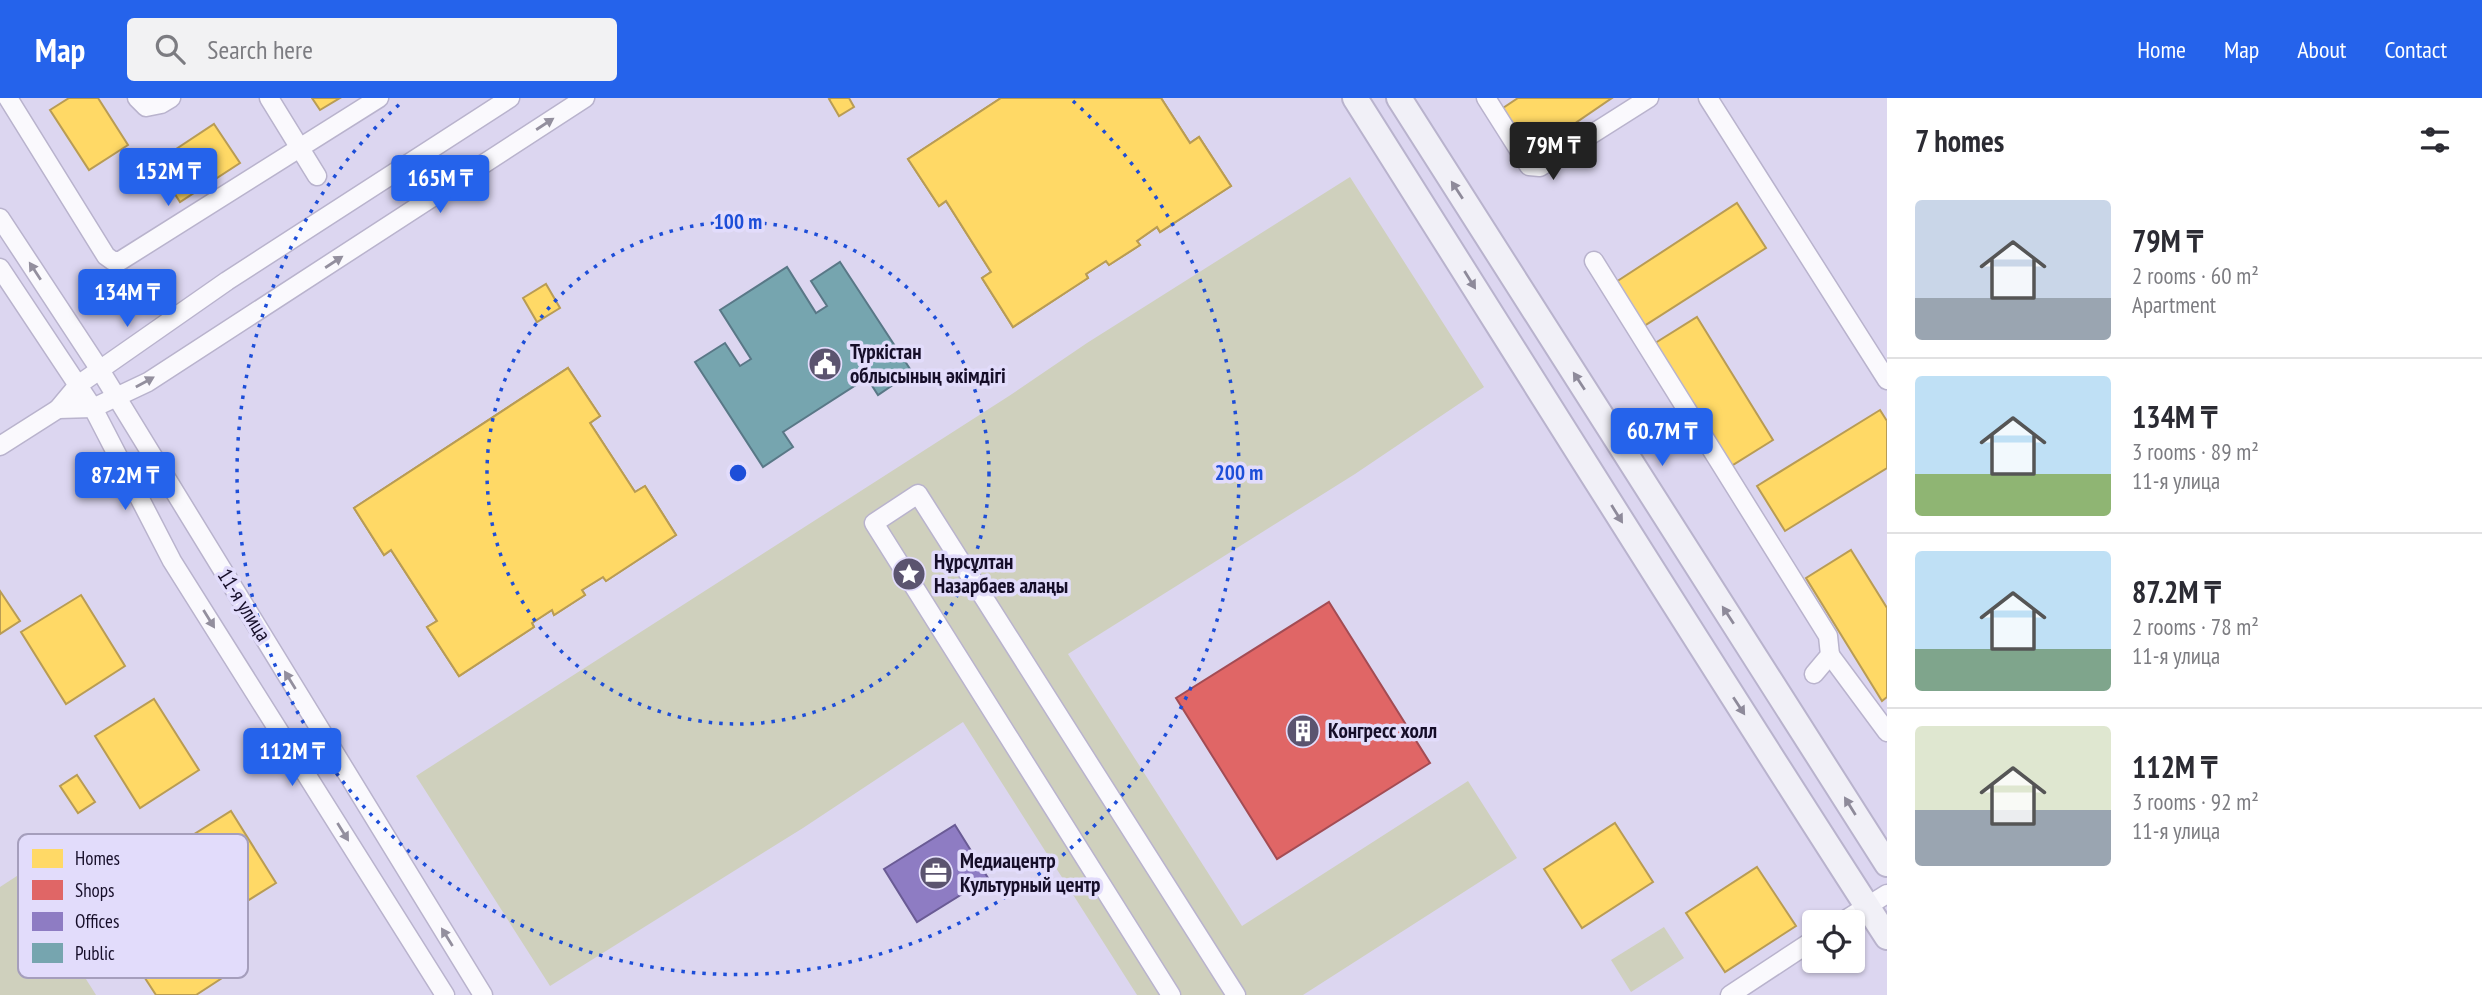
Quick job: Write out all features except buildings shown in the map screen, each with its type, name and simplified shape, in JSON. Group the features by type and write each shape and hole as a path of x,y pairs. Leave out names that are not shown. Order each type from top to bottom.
{"street":[{"path":"0,101 7,98 106,256 113,261 120,261 379,98"},
{"path":"137,98 146,107 161,104 171,98"},
{"path":"269,98 317,176"},
{"path":"0,446 58,410 78,385 227,281 510,98"},
{"path":"58,410 93,408 148,382 585,98"},
{"path":"1355,98 1682,618 1784,774 1877,900 1887,937"},
{"path":"1399,98 1887,864"},
{"path":"1486,98 1529,166 1540,167 1649,98"},
{"path":"1708,98 1887,380"},
{"name":"11-я улица","path":"0,218 117,397 483,995"},
{"path":"1594,261 1828,636 1830,655 1887,732"},
{"name":"11-я улица","path":"0,268 93,408 172,561 445,995"},
{"path":"1171,995 874,523 918,494 1237,995"},
{"path":"1814,674 1830,655"},
{"path":"1861,910 1877,900"},
{"path":"1730,995 1802,948"}],"green space":[{"path":"1350,177 1484,387 1355,474 1068,654 1242,926 1468,781 1517,858 1303,995 1137,995 963,722 803,828 550,986 416,776 1009,396 1087,343"},
{"path":"18,875 18,978 85,978 96,995 0,995 0,887"},
{"path":"1664,927 1684,958 1631,992 1611,960"}],"place":[{"name":"Түркістан облысының әкімдігі","path":"825,364"},
{"name":"Нұрсұлтан Назарбаев алаңы","path":"909,574"},
{"name":"Конгресс холл","path":"1303,731"},
{"name":"Медиацентр Культурный центр","path":"936,873"}]}
